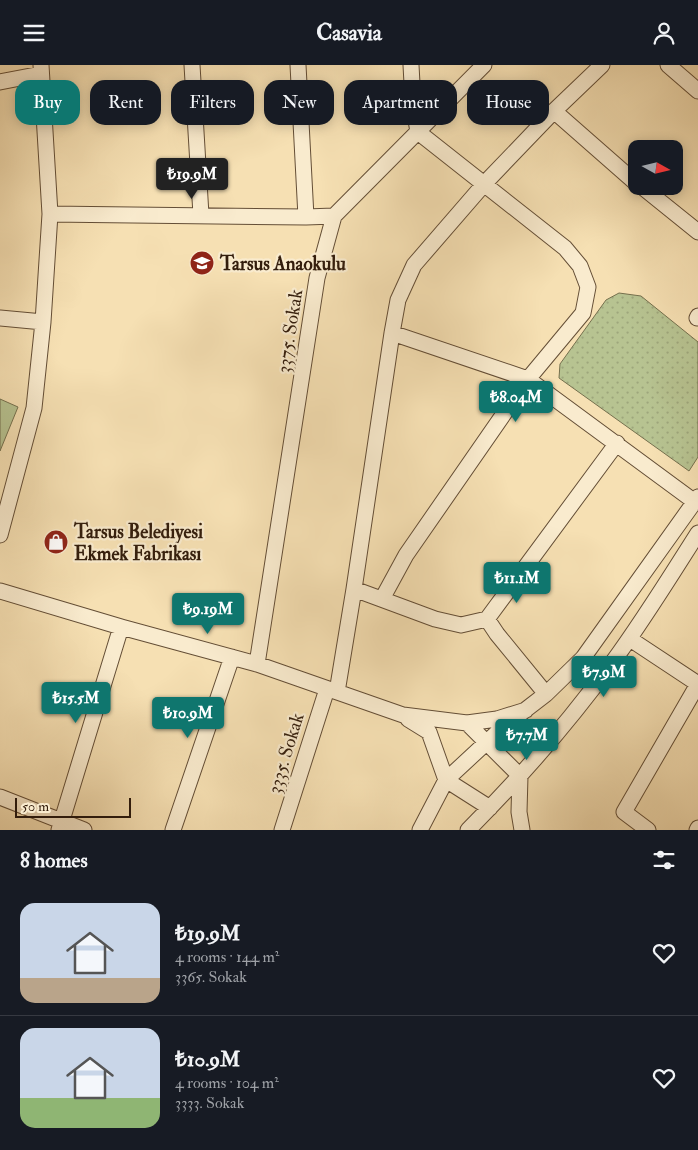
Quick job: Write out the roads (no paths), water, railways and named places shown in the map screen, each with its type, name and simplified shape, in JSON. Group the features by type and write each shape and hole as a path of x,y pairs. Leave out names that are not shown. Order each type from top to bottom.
{"street":[{"path":"192,65 201,215"},
{"path":"298,65 306,217"},
{"path":"382,599 406,555 528,379 583,313 588,287 580,266 565,248 418,132 413,102 411,65"},
{"path":"50,214 334,216 484,65"},
{"name":"3335. Sokak","path":"282,830 332,690 354,589 398,301 414,265 485,183 554,111 602,65"},
{"path":"668,65 698,91"},
{"path":"0,82 41,70 50,214 43,322 34,408 0,535"},
{"path":"554,111 628,176"},
{"path":"652,195 698,232"},
{"name":"3375. Sokak","path":"257,664 318,278 334,216"},
{"path":"0,318 43,322"},
{"path":"392,333 528,379 697,499 583,658 546,694 487,742 446,780 420,830"},
{"path":"354,589 436,619 461,625 486,619 617,443"},
{"path":"472,829 571,717 630,639 698,533"},
{"path":"0,591 121,627 257,664 403,715 466,723 497,719 526,709"},
{"path":"486,619 546,694"},
{"path":"60,826 121,627"},
{"path":"630,639 698,684 624,812 648,830"},
{"path":"173,830 232,657"},
{"path":"403,715 429,731 446,780 490,809"},
{"path":"466,723 520,776 519,812 522,830"},
{"path":"0,797 60,826 84,830"}],"place":[{"name":"Tarsus Anaokulu","path":"202,263"},
{"name":"Tarsus Belediyesi Ekmek Fabrikası","path":"56,542"}]}
